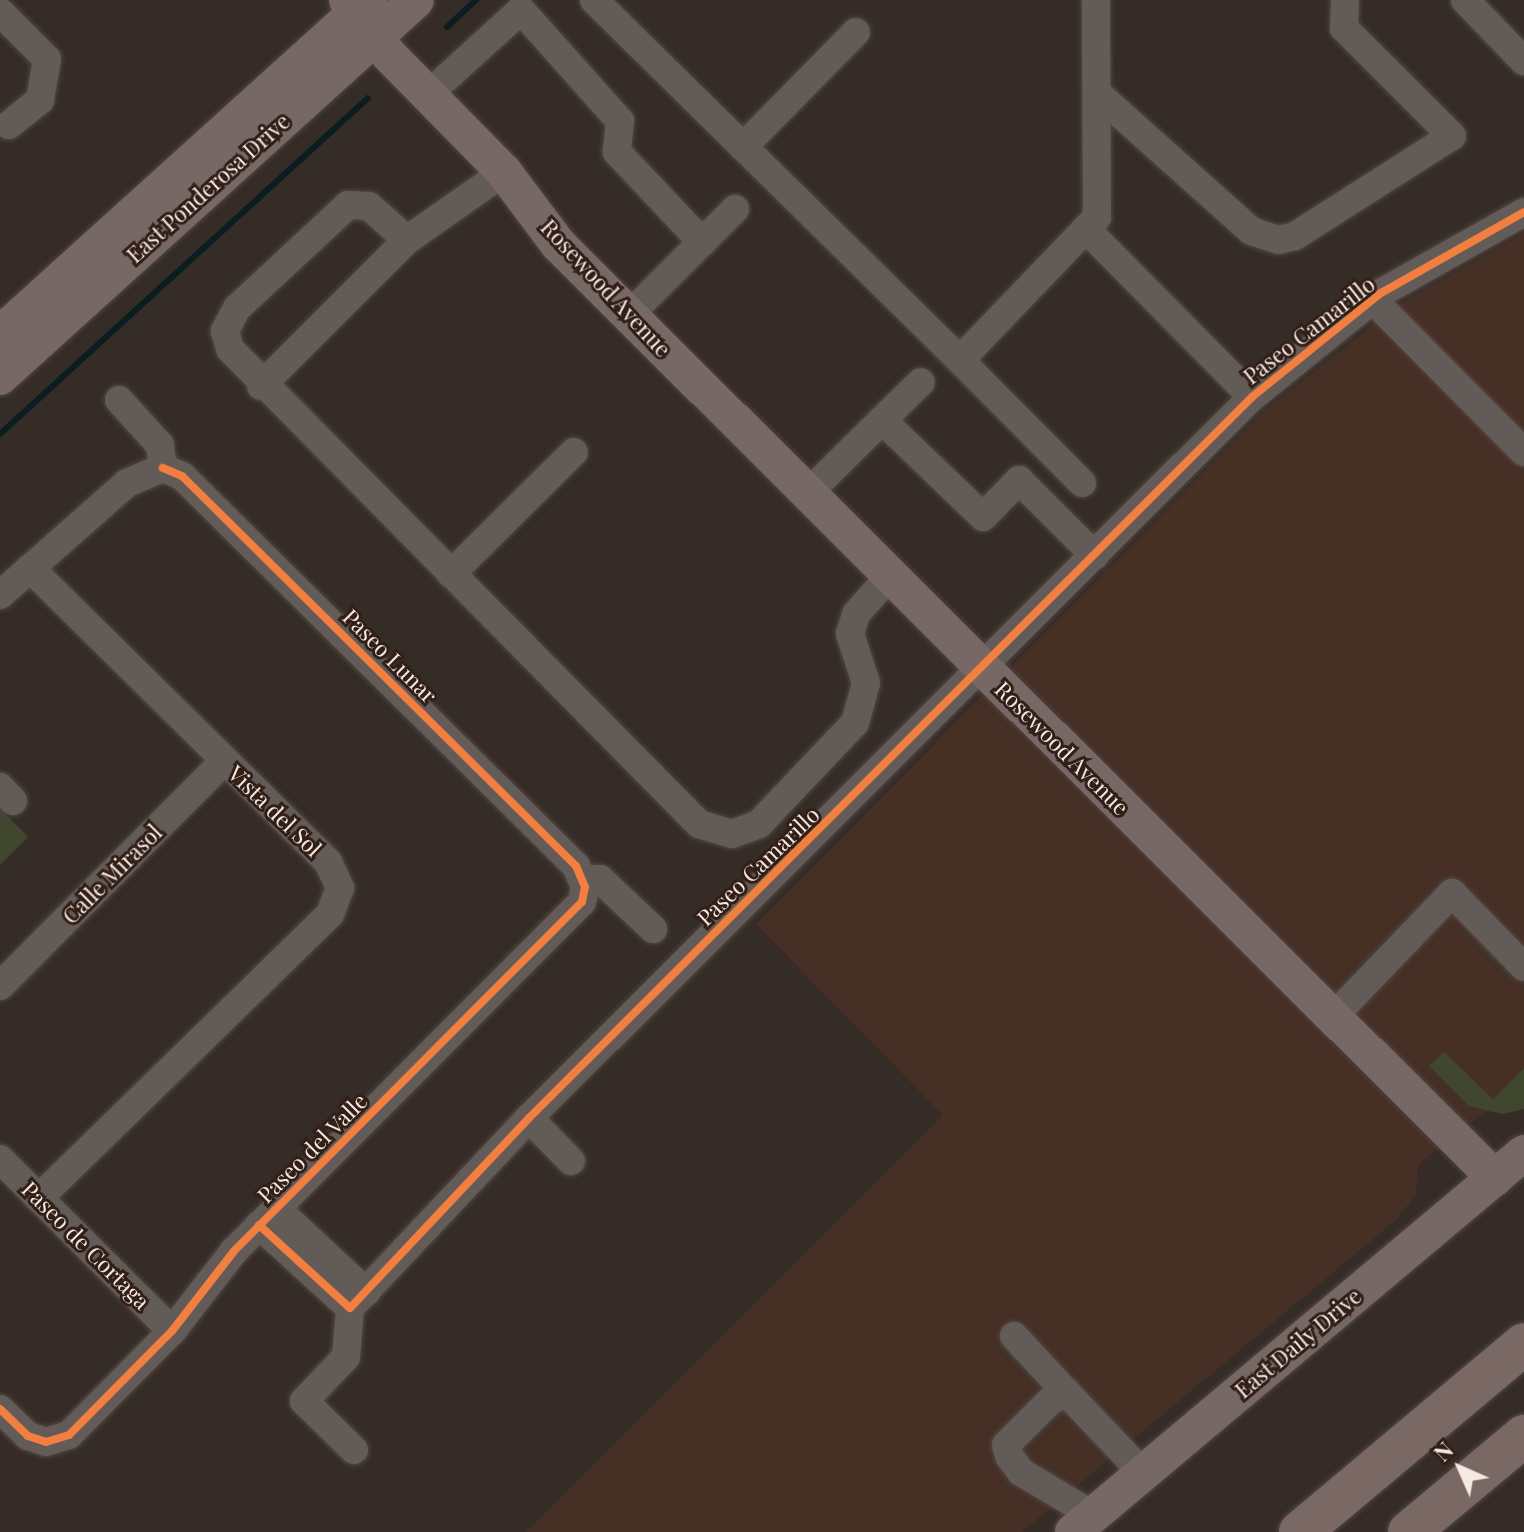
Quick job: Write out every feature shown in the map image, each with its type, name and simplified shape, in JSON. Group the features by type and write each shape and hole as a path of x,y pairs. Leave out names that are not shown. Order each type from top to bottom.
{"highway":[{"path":"1300,1532 1524,1344"},
{"path":"1409,1532 1524,1436"}],"main road":[{"name":"East Ponderosa Drive","path":"0,334 367,14 416,0"},
{"name":"East Ponderosa Drive","path":"0,377 367,14"},
{"name":"Rosewood Avenue","path":"367,14 444,80 480,118 504,172"},
{"name":"Rosewood Avenue","path":"367,14 504,172 558,244 1495,1178"},
{"name":"East Daily Drive","path":"1083,1524 1524,1153"}],"street":[{"path":"594,0 1082,483"},
{"path":"960,360 1088,231 1097,217 1096,0"},
{"path":"1098,94 1251,231 1279,240 1295,236 1452,136 1344,28 1345,0"},
{"path":"1465,0 1524,61"},
{"path":"444,80 521,10 620,121 617,152 702,242"},
{"path":"0,12 47,59 40,100 9,125"},
{"path":"743,147 856,32"},
{"path":"261,386 407,240 504,172"},
{"path":"407,240 369,206 348,205 237,308 225,339 261,386 699,824 732,834 759,824 855,723 866,683 850,634 856,614 889,577"},
{"path":"629,315 735,209"},
{"name":"Paseo Camarillo","path":"358,1300 529,1118 983,670 1252,397 1373,300 1524,212"},
{"path":"1088,231 1252,397"},
{"path":"1373,300 1524,452"},
{"path":"808,493 921,382"},
{"path":"0,595 127,483 163,468 160,445 119,400"},
{"path":"882,420 983,517 1019,480 1095,556"},
{"path":"451,574 574,452"},
{"name":"Paseo Lunar","path":"163,468 182,476 584,879"},
{"name":"Vista del Sol","path":"30,568 223,762 328,862 338,898 330,914 39,1198"},
{"name":"Calle Mirasol","path":"0,986 223,762"},
{"path":"584,879 600,879 653,929"},
{"name":"Paseo del Valle","path":"0,1409 28,1436 58,1440 172,1331 268,1217 582,902 584,879"},
{"path":"1333,1017 1452,893 1524,967"},
{"path":"529,1118 571,1161"},
{"name":"Paseo de Cortaga","path":"0,1159 172,1331"},
{"path":"268,1217 358,1300 346,1357 304,1401 354,1450"},
{"path":"1014,1336 1143,1473"},
{"path":"1066,1392 1006,1445 1021,1472 1083,1524"}],"shaded area":[{"path":"1524,233 1524,1109 1484,1112 1418,1165 1416,1194 1397,1219 1022,1532 526,1532 943,1115 756,924 1264,411 1398,305"}],"green space":[{"path":"0,808 28,837 0,865"},
{"path":"1444,1052 1493,1099 1524,1068 1524,1109 1503,1114 1469,1106 1429,1066"}],"waterway":[{"path":"447,27 476,0"},
{"path":"0,434 368,98"}],"cycle path":[{"path":"259,1225 350,1308 529,1118 1252,397 1381,293 1524,212"},
{"path":"0,1409 28,1436 46,1442 69,1435 172,1331 234,1251 582,902 585,887 576,866 182,476 163,468"}]}
